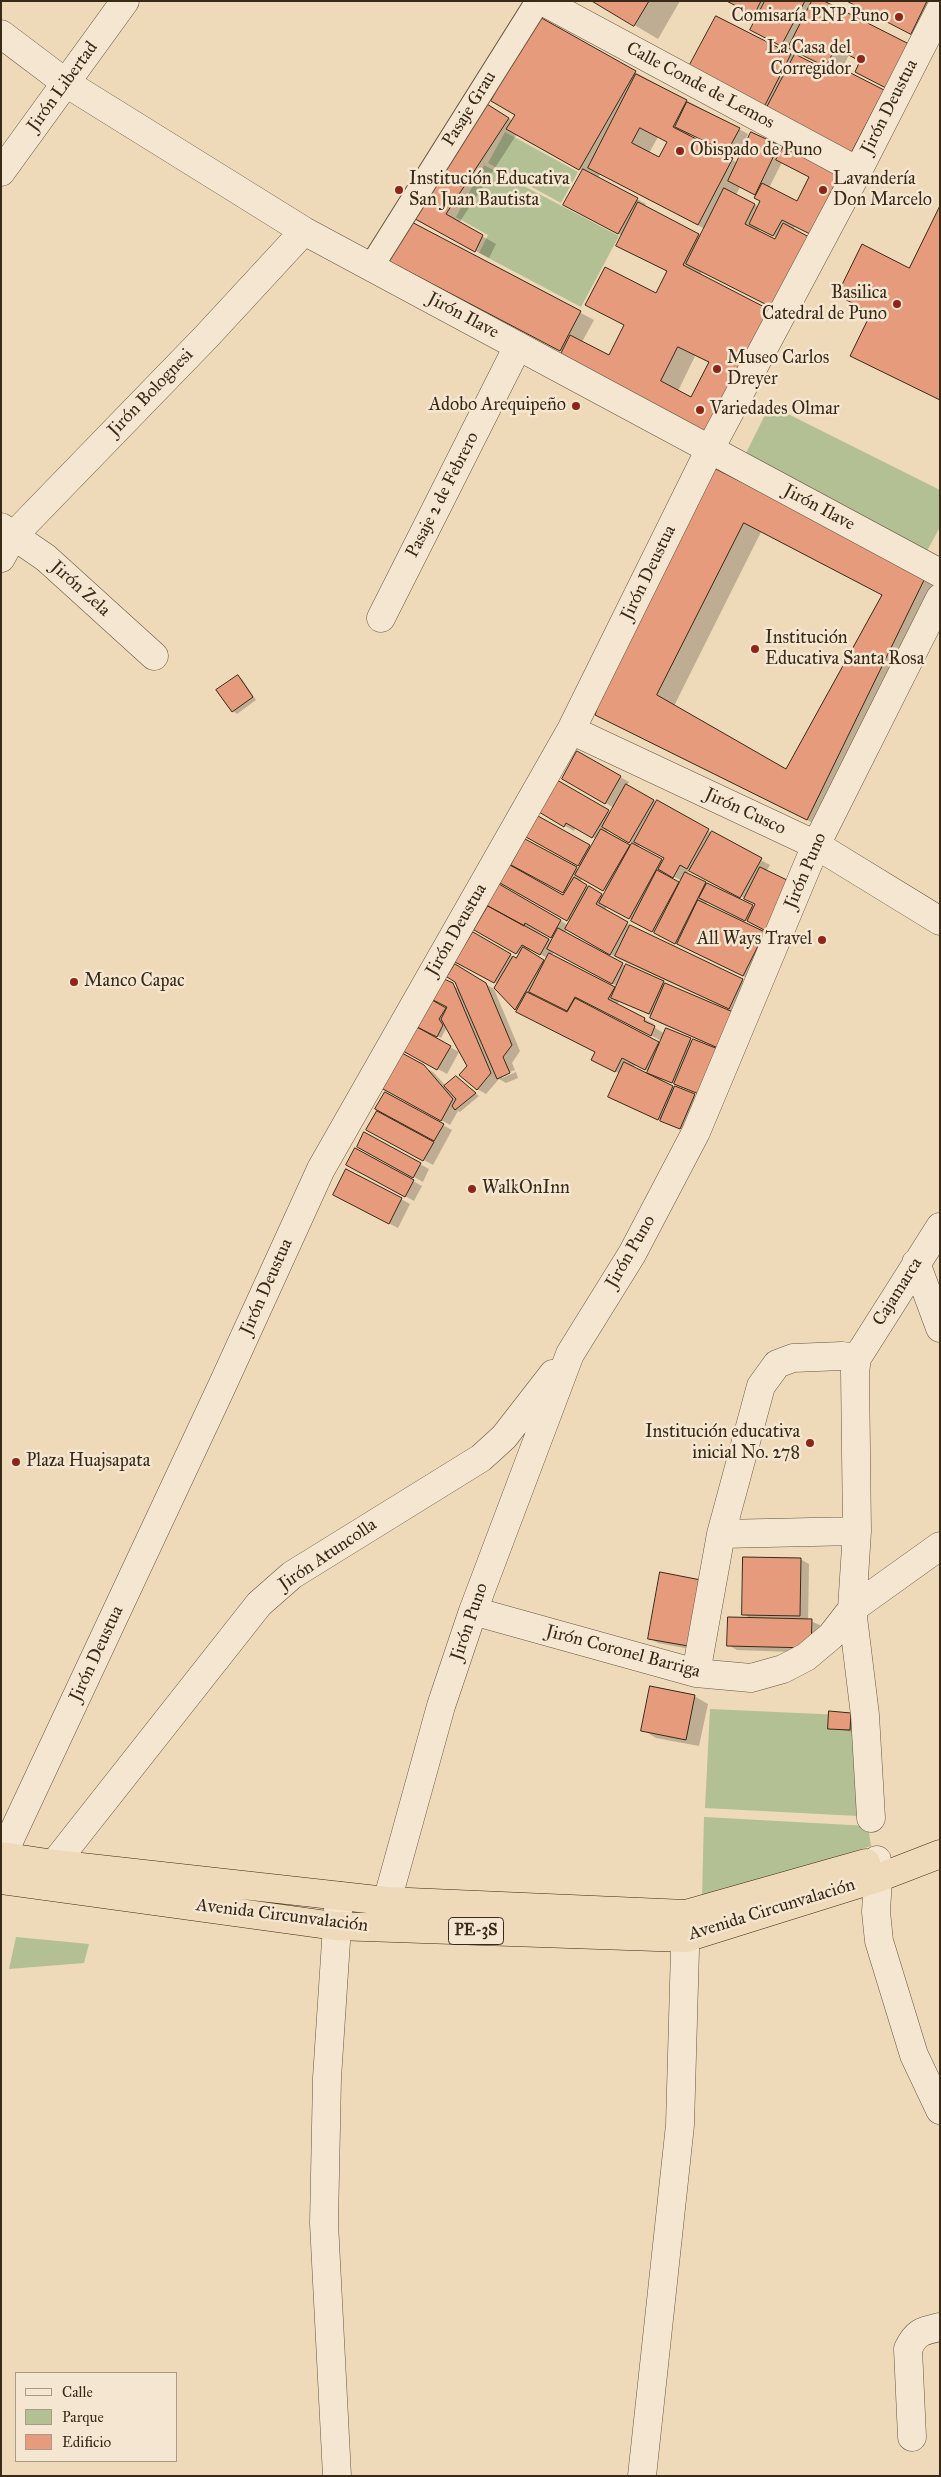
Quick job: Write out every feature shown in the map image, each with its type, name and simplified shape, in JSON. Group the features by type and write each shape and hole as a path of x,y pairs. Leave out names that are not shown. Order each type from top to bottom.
{"highway":[{"name":"Avenida Circunvalación","path":"878,1869 940,1834"},
{"name":"Avenida Circunvalación","path":"1,1864 50,1875 335,1926 686,1926 878,1869 940,1854"},
{"name":"Avenida Circunvalación","path":"50,1875 339,1896 686,1926"}],"street":[{"name":"Jirón Libertad","path":"1,172 124,1"},
{"name":"Calle Conde de Lemos","path":"540,1 858,171"},
{"name":"Pasaje Grau","path":"371,266 540,1"},
{"name":"Jirón Deustua","path":"1,1864 321,1169 571,730 710,449 858,171 940,10"},
{"name":"Jirón Ilave","path":"1,34 66,83 304,231 940,573"},
{"name":"Jirón Bolognesi","path":"5,540 206,336 304,231"},
{"name":"Pasaje 2 de Febrero","path":"381,618 518,346"},
{"name":"Jirón Zela","path":"5,540 46,558 154,656"},
{"name":"Jirón Puno","path":"380,1927 441,1706 472,1611 570,1354 632,1254 696,1132 816,845 940,598"},
{"name":"Jirón Cusco","path":"571,730 816,845 940,921"},
{"name":"Cajamarca","path":"857,1358 940,1227"},
{"path":"916,1263 940,1328"},
{"name":"Jirón Atuncolla","path":"50,1875 259,1604 292,1575 487,1452 504,1437 570,1354"},
{"path":"696,1674 721,1534 761,1386 768,1373 777,1364 793,1358 842,1356 857,1358 855,1372 857,1531 852,1609 865,1715 871,1818"},
{"path":"721,1534 857,1531"},
{"name":"Jirón Coronel Barriga","path":"472,1611 696,1674 751,1678 783,1669 806,1656 831,1636 852,1609 940,1546"},
{"path":"878,1869 876,1912 879,1941 914,2055 940,2110"},
{"path":"337,2476 324,2223 327,2078 335,1926 339,1896"},
{"path":"642,2476 680,2125 686,1926"},
{"path":"912,2437 908,2349 914,2336 940,2327"}],"green space":[{"path":"505,132 578,172 561,203 488,163"},
{"path":"484,165 619,236 581,307 479,253 488,235 456,217"},
{"path":"770,405 940,490 940,527 927,551 743,459"},
{"path":"710,1709 864,1716 858,1816 705,1808"},
{"path":"704,1817 868,1826 871,1846 702,1899"},
{"path":"16,1937 89,1944 84,1963 9,1969"}],"building":[{"path":"592,1 649,1 634,26"},
{"path":"727,1 761,1 754,15"},
{"path":"765,1 805,1 781,46 750,30"},
{"path":"812,1 824,1 909,44 886,88 855,72 860,61 835,48 826,67 788,48"},
{"name":"Comisaría PNP Puno","path":"847,1 927,1 911,34"},
{"path":"538,16 636,71 579,170 506,129 515,115 491,101"},
{"path":"716,16 791,54 762,111 686,72"},
{"path":"795,54 828,71 831,63 884,90 849,157 764,113"},
{"path":"636,74 687,100 673,127 733,158 698,225 588,168","holes":["640,128 667,142 659,157 632,143"]},
{"path":"479,99 509,118 446,214 483,235 475,252 408,215"},
{"path":"687,102 740,128 727,152 675,127"},
{"path":"751,132 779,145 755,195 728,181"},
{"path":"785,144 841,172 810,234 782,220 773,236 749,224 760,201 754,198 762,183 797,201 809,177 776,160"},
{"path":"583,169 638,198 618,234 563,205"},
{"path":"724,188 755,204 745,224 775,239 783,223 809,237 773,308 686,264"},
{"path":"638,202 699,234 683,265 772,311 705,439 556,363 570,335 609,355 624,325 585,305 605,267 656,293 667,271 616,246","holes":["678,347 709,362 691,397 661,381"]},
{"name":"Basilica Catedral de Puno","path":"940,206 940,400 850,356 871,313 837,295 862,244 909,268"},
{"path":"404,218 581,311 560,351 383,258"},
{"path":"714,468 926,576 807,820 595,715 605,685","holes":["744,523 882,595 786,769 657,695"]},
{"path":"238,675 253,697 232,712 216,690"},
{"path":"577,751 621,776 605,804 562,779"},
{"path":"557,780 609,810 592,838 566,823 564,827 539,812"},
{"path":"626,784 654,800 629,843 602,827"},
{"path":"657,800 709,829 687,869 680,865 673,878 658,869 664,858 634,842"},
{"path":"538,816 590,845 578,866 526,837"},
{"path":"601,829 630,845 603,891 575,875"},
{"path":"712,831 762,858 740,898 689,871"},
{"path":"525,839 577,867 563,893 511,865"},
{"path":"632,843 662,859 629,919 599,903"},
{"path":"510,865 563,895 574,877 587,885 567,921 500,883"},
{"path":"760,867 791,882 766,931 747,921 755,904 744,899"},
{"path":"657,870 679,882 652,932 631,921"},
{"path":"685,872 706,882 675,944 654,933"},
{"path":"707,883 753,905 745,921 699,898"},
{"path":"499,884 561,920 551,938 525,923 524,926 486,905"},
{"path":"589,886 602,894 596,904 628,922 610,955 565,929"},
{"path":"698,900 765,932 743,976 677,944"},
{"path":"488,906 549,939 540,955 522,945 516,954 474,930"},
{"path":"630,925 743,979 729,1009 615,956"},
{"path":"558,928 623,963 612,984 547,949"},
{"path":"473,932 511,954 494,983 455,962"},
{"path":"523,947 544,960 515,1010 494,988 513,956 516,958"},
{"path":"549,953 615,987 608,999 645,1018 644,1021 655,1026 651,1036 575,997 567,1011 529,992"},
{"path":"455,964 486,983 512,1045 503,1057 510,1073 497,1079 455,982 447,977"},
{"path":"626,964 664,981 649,1014 611,998"},
{"path":"444,979 453,983 491,1073 477,1090 459,1075 467,1066 441,1019 447,1007 433,1000"},
{"path":"665,983 733,1012 718,1048 650,1018"},
{"path":"527,992 567,1012 575,998 659,1042 645,1070 622,1058 615,1072 591,1060 595,1052 516,1012"},
{"path":"432,1000 446,1008 439,1019 443,1025 437,1037 417,1027"},
{"path":"417,1027 451,1046 437,1070 403,1051"},
{"path":"666,1028 691,1038 672,1083 647,1073"},
{"path":"693,1039 718,1049 699,1094 674,1084"},
{"path":"402,1053 424,1065 453,1099 441,1121 383,1089"},
{"path":"624,1062 673,1086 658,1120 608,1097"},
{"path":"456,1076 476,1093 455,1110 452,1106 456,1099 444,1086"},
{"path":"675,1086 695,1094 680,1129 660,1121"},
{"path":"385,1092 444,1124 434,1141 375,1109"},
{"path":"377,1111 434,1142 423,1161 366,1130"},
{"path":"364,1132 421,1163 413,1178 357,1147"},
{"path":"355,1148 414,1180 405,1197 346,1165"},
{"path":"346,1169 402,1198 389,1224 333,1195"},
{"path":"743,1557 801,1558 800,1616 742,1615"},
{"path":"660,1572 706,1581 694,1647 648,1639"},
{"path":"728,1617 812,1619 811,1648 727,1646"},
{"path":"650,1686 695,1695 686,1740 641,1731"},
{"path":"829,1711 851,1713 850,1730 828,1729"}],"place":[{"name":"Comisaría PNP Puno","path":"899,17"},
{"name":"La Casa del Corregidor","path":"861,59"},
{"name":"Obispado de Puno","path":"680,151"},
{"name":"Institución Educativa San Juan Bautista","path":"399,190"},
{"name":"Lavandería Don Marcelo","path":"823,190"},
{"name":"Basilica Catedral de Puno","path":"897,304"},
{"name":"Museo Carlos Dreyer","path":"717,369"},
{"name":"Adobo Arequipeño","path":"576,406"},
{"name":"Variedades Olmar","path":"700,410"},
{"name":"Institución Educativa Santa Rosa","path":"755,649"},
{"name":"All Ways Travel","path":"822,940"},
{"name":"Manco Capac","path":"74,982"},
{"name":"WalkOnInn","path":"472,1189"},
{"name":"Institución educativa inicial No. 278","path":"810,1443"},
{"name":"Plaza Huajsapata","path":"16,1462"}]}
